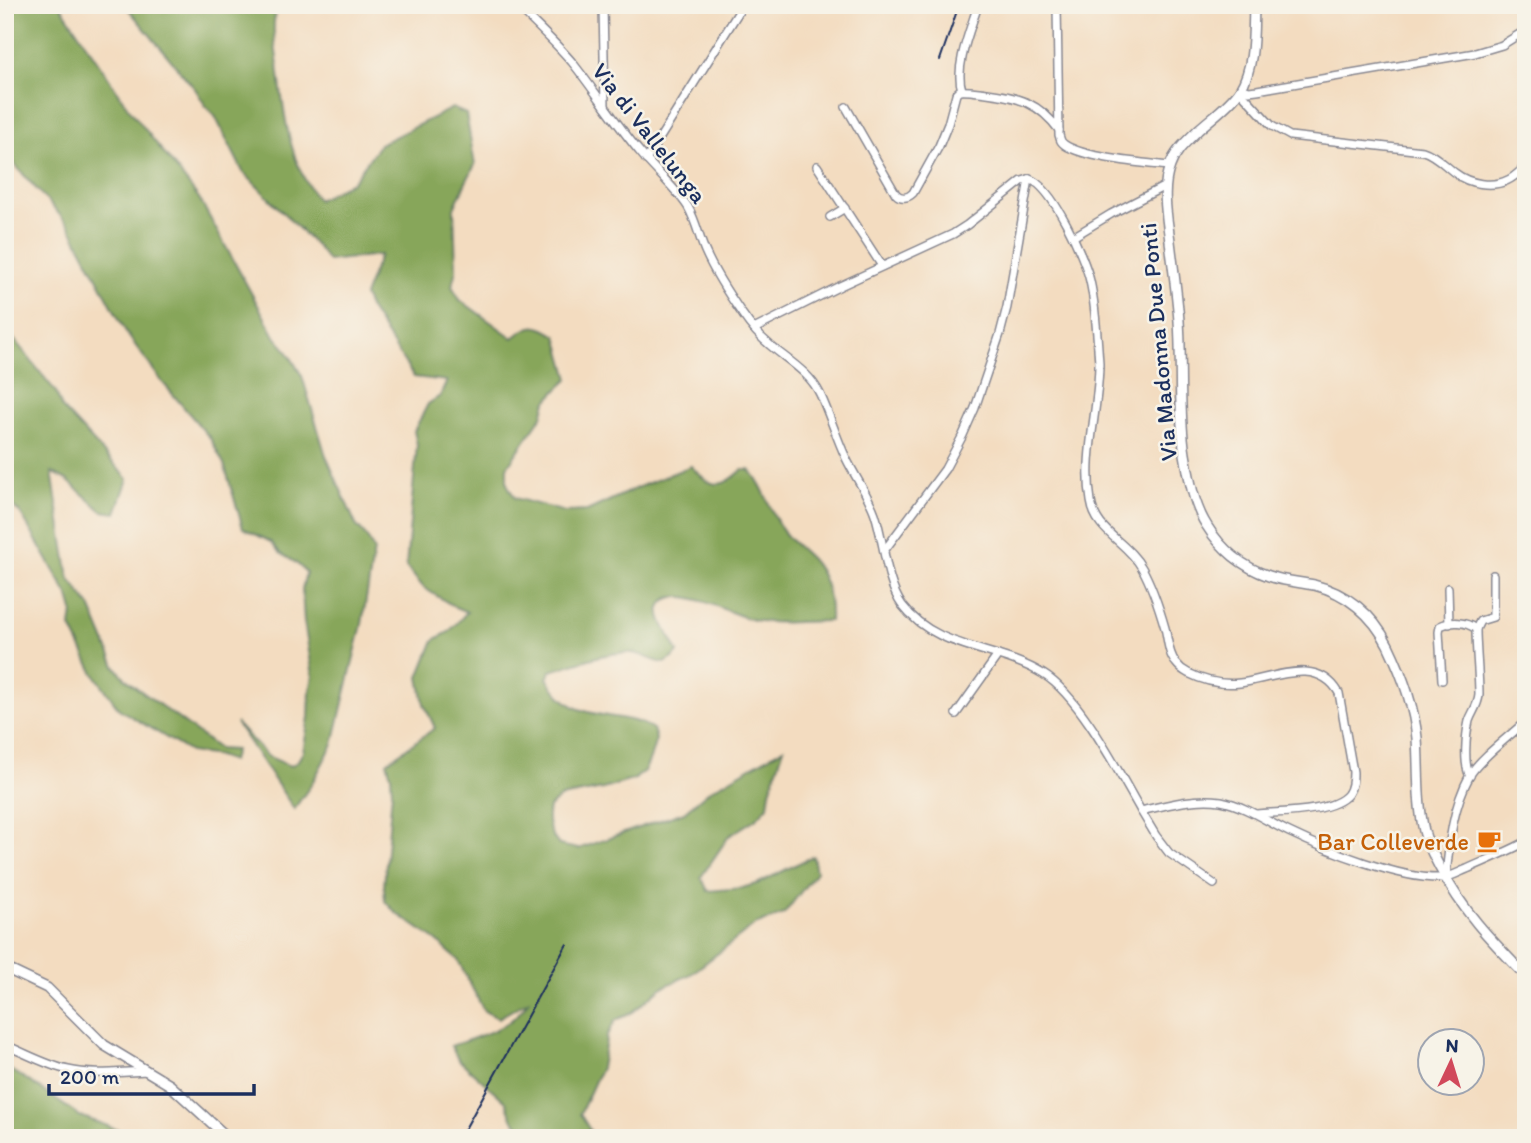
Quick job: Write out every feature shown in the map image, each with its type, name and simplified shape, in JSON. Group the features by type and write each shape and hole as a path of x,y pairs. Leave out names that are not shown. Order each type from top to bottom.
{"main road":[{"name":"Via Madonna Due Ponti","path":"1254,5 1250,62 1246,78 1227,104 1178,150 1169,166 1166,186 1179,324 1183,437 1190,476 1201,515 1218,541 1242,563 1271,577 1337,593 1357,606 1379,629 1395,659 1411,706 1417,738 1423,824 1430,849 1470,916 1526,976"},
{"path":"5,968 47,988 104,1045 150,1071 179,1092 228,1138"}],"street":[{"name":"Via di Vallelunga","path":"516,5 566,55 646,160 687,206 715,271 754,329 769,345 808,376 817,388 845,456 873,509 897,598 904,608 930,631 1041,672 1056,683 1109,756 1166,849 1213,884"},
{"path":"603,5 605,106"},
{"path":"646,160 743,5"},
{"path":"962,90 962,62 978,5"},
{"path":"1057,5 1059,138 1063,144 1098,156 1169,166"},
{"path":"1240,89 1255,91 1475,53 1502,45 1526,30"},
{"path":"1240,89 1272,126 1284,135 1423,151 1436,157 1464,179 1486,184 1506,181 1526,166"},
{"path":"846,107 899,197 907,197 913,193 931,162 946,129 958,91 999,94 1023,101 1043,112 1059,130"},
{"path":"817,166 882,266"},
{"path":"754,329 959,231 1022,181 1029,179 1037,182 1054,202 1073,237 1090,283 1099,363 1089,453 1092,510 1102,526 1131,552 1142,567 1165,628 1173,659 1189,674 1224,683 1247,682 1287,672 1307,672 1325,679 1336,688 1340,696 1353,772 1350,792 1329,805 1312,809 1254,814"},
{"path":"884,551 945,469 975,408 1007,307 1029,179"},
{"path":"1073,237 1166,186"},
{"path":"830,217 845,208"},
{"path":"1470,776 1465,766 1468,725 1479,697 1476,625 1493,617 1493,575"},
{"path":"1448,588 1449,624"},
{"path":"1442,680 1439,628 1442,624 1463,623 1476,629"},
{"path":"956,714 998,655"},
{"path":"1446,878 1453,825 1470,776 1481,762 1526,721"},
{"path":"1141,811 1177,803 1212,800 1239,806 1308,841 1357,859 1409,874 1446,878 1526,842"},
{"path":"5,1045 71,1071 150,1071"}],"green space":[{"path":"5,5 60,5 127,106 199,198 276,338 302,376 326,456 356,525 374,550 362,624 333,744 311,785 294,809 236,723 267,756 290,766 297,762 303,752 313,676 304,622 302,589 306,572 280,553 271,542 243,528 224,464 210,438 163,383 127,334 69,225 5,154"},
{"path":"125,5 277,5 274,35 285,118 300,170 318,200 352,182 380,144 452,108 466,114 475,165 454,208 456,270 452,286 460,300 513,338 525,329 535,326 557,336 569,379 546,402 542,416 507,467 507,484 515,498 565,512 587,511 691,466 715,484 727,481 742,470 750,470 781,529 811,559 824,580 830,604 830,621 782,623 754,620 700,601 672,597 663,602 660,613 678,652 673,658 665,663 638,654 618,653 551,671 547,678 558,694 570,704 596,714 638,722 653,729 656,739 645,770 635,779 603,789 561,797 549,807 549,828 559,845 578,849 684,812 709,791 784,748 768,806 757,818 729,836 701,877 708,891 742,888 759,883 813,856 816,872 784,914 755,925 691,974 661,988 633,1012 616,1020 607,1035 601,1068 580,1114 590,1130 587,1138 533,1138 513,1120 506,1102 458,1059 451,1046 504,1025 521,1011 528,1001 498,1018 484,1011 458,960 437,941 395,912 385,901 392,791 387,762 435,728 424,704 419,677 434,640 449,632 467,612 424,588 406,567 417,444 414,431 428,404 440,396 447,381 414,377 370,309 364,296 380,255 328,261 243,172 215,116"},
{"path":"5,328 56,392 62,408 128,479 116,513 102,511 67,480 52,472 69,578 90,606 115,666 137,688 219,749 235,750 232,761 190,752 119,709 93,672 71,627 73,611 69,597 21,514 5,498"},
{"path":"5,1067 80,1116 141,1138 5,1138"}],"railway":[{"path":"940,60 959,5"},
{"path":"460,1138 567,944"}],"place":[{"name":"Bar Colleverde","path":"1489,841"}]}
